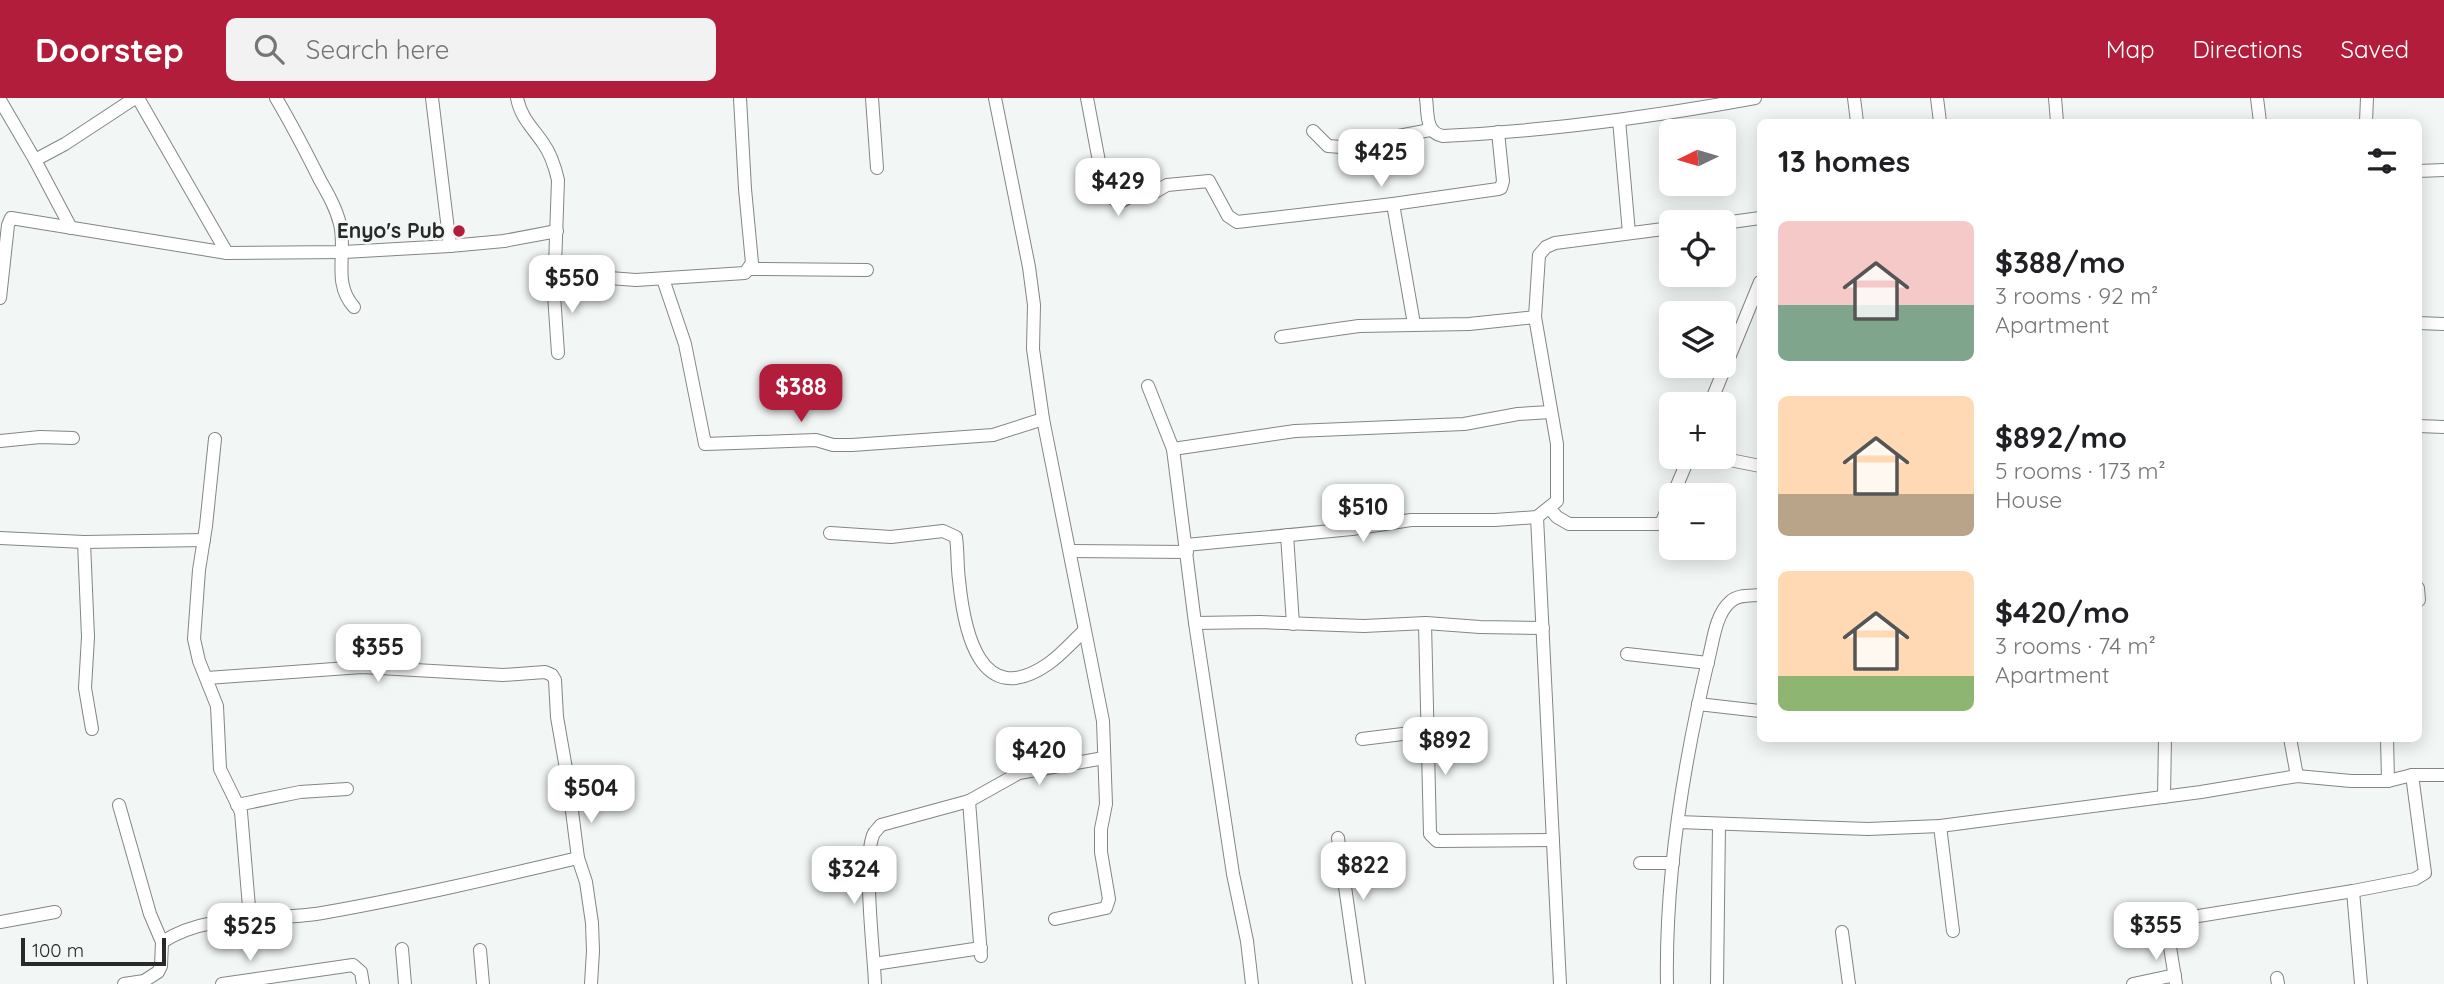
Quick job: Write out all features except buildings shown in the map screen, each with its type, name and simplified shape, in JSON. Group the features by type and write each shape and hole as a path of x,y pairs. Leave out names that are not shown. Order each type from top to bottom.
{"street":[{"path":"35,160 136,98 227,253"},
{"path":"276,98 338,214 344,253 342,287 347,300 354,307"},
{"path":"432,98 450,246"},
{"path":"517,98 519,110 527,124 543,143 555,164 559,188 554,296 558,353"},
{"path":"556,274 663,279 745,273 750,269 752,263 740,98"},
{"path":"872,98 877,168"},
{"path":"995,98 1029,267 1034,305 1033,349 1043,419 1103,721 1106,804 1101,829 1101,852 1109,899 1106,908 1055,919"},
{"path":"1087,98 1101,172 1115,200 1120,202 1131,196 1155,192 1167,185 1209,181 1228,216 1237,222 1501,188 1503,181 1499,131"},
{"path":"1426,98 1430,130 1434,135 1443,136 1678,113 1755,98"},
{"path":"1676,98 1678,113"},
{"path":"1854,98 1857,119"},
{"path":"1937,98 1940,119"},
{"path":"2055,98 2057,119"},
{"path":"2257,98 2260,119"},
{"path":"2366,119 2367,98"},
{"path":"0,100 71,228"},
{"path":"1619,120 1629,233"},
{"path":"1313,131 1328,146 1341,147 1430,130"},
{"path":"2422,171 2444,170"},
{"path":"1393,204 1414,324"},
{"path":"0,298 5,219 14,218 227,253 344,253 450,246 504,241 557,231"},
{"path":"1736,221 1757,218"},
{"path":"1071,551 1186,549 1411,520 1537,517 1557,501 1558,486 1557,444 1535,317 1539,255 1546,247 1659,229"},
{"path":"750,269 867,270"},
{"path":"663,279 685,344 705,444 816,440 852,446 935,440 993,435 1043,419"},
{"path":"1715,392 1757,289"},
{"path":"1281,337 1359,326 1469,324 1535,317"},
{"path":"2422,323 2444,324"},
{"path":"1148,386 1173,449 1195,623 1252,984"},
{"path":"1173,449 1295,430 1464,424 1518,414 1550,412"},
{"path":"2422,426 2444,427"},
{"path":"0,441 40,437 73,438"},
{"path":"215,439 199,570 194,639 199,661 217,706 220,769 241,812 250,919"},
{"path":"1736,461 1757,465"},
{"path":"1550,509 1556,517 1569,524 1659,524"},
{"path":"1537,517 1560,984"},
{"path":"830,533 891,537 943,531 956,537 959,578 972,647 981,663 996,675 1008,679 1025,676 1045,666 1084,631"},
{"path":"1287,535 1293,624"},
{"path":"0,538 84,542 204,540"},
{"path":"84,542 88,637 85,688 92,729"},
{"path":"1667,984 1666,941 1673,863 1698,704 1718,621 1730,601 1742,596 1757,595"},
{"path":"1195,623 1261,622 1364,626 1424,623 1543,628"},
{"path":"1424,623 1430,834 1437,841 1553,840"},
{"path":"1627,654 1708,663"},
{"path":"207,678 362,667 552,675 555,680 557,717 578,858 588,892 594,938 591,984"},
{"path":"1698,704 1757,711"},
{"path":"1362,739 1427,731"},
{"path":"2164,797 2165,742"},
{"path":"2291,742 2297,776"},
{"path":"2387,742 2388,781"},
{"path":"875,984 869,872 874,833 881,825 969,801 1019,773 1104,758"},
{"path":"1678,822 1868,828 1940,826 2164,797 2297,776 2388,781 2412,775 2444,775"},
{"path":"2133,984 2175,979 2168,935 2174,920 2353,891 2415,879 2425,873 2412,775"},
{"path":"237,805 300,792 347,789"},
{"path":"874,964 981,952 969,801"},
{"path":"120,805 150,914 162,942 161,966 158,972 144,981 124,984"},
{"path":"1717,984 1719,825"},
{"path":"1940,826 1953,932"},
{"path":"1338,838 1359,984"},
{"path":"162,942 182,932 233,919 291,917 344,909 578,858"},
{"path":"1640,863 1673,863"},
{"path":"2353,891 2361,984"},
{"path":"0,922 55,912"},
{"path":"1842,932 1849,984"},
{"path":"402,949 405,984"},
{"path":"480,950 483,984"},
{"path":"222,984 283,980 353,965 362,972 363,984"}],"place":[{"name":"Enyo's Pub","path":"459,231"}]}
